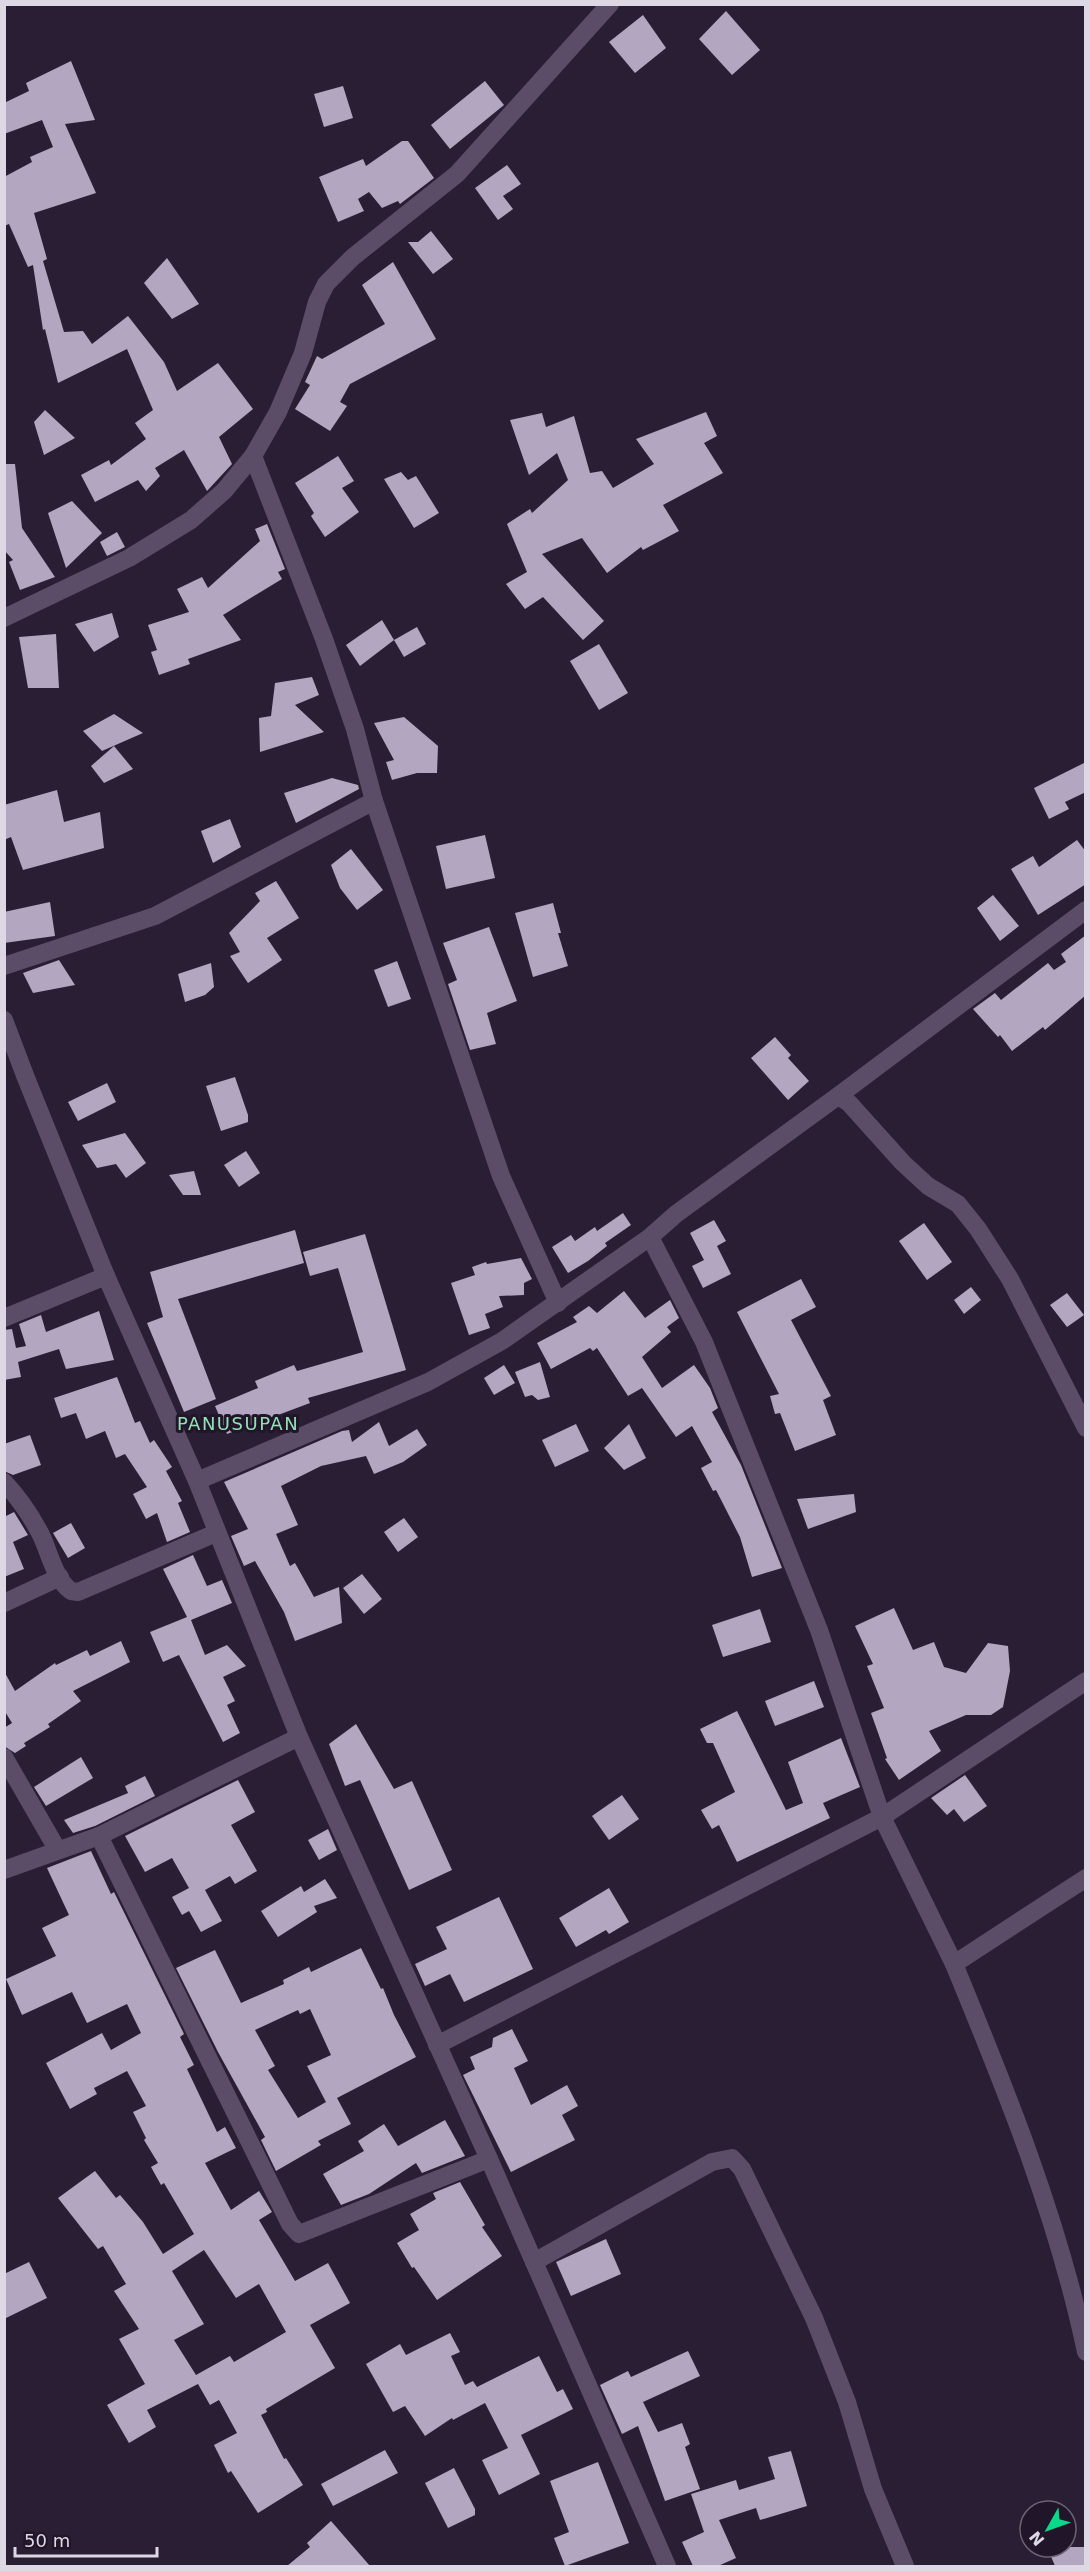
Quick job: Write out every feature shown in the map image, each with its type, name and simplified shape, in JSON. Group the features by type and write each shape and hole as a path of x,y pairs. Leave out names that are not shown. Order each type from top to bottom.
{"street":[{"path":"4,618 129,558 191,520 224,491 253,456 278,412 310,329 317,302 326,284 353,256 457,174 610,4"},
{"path":"253,456 324,639 355,729 374,801 501,1176 558,1303"},
{"path":"4,966 155,916 374,801"},
{"path":"197,1481 428,1382 502,1341 650,1237 676,1214 1084,915"},
{"path":"4,1020 106,1276 197,1481 299,1737 489,2159 667,2566"},
{"path":"838,1096 849,1102 903,1163 928,1186 958,1204 978,1229 1010,1279 1086,1428"},
{"path":"650,1237 704,1342 819,1630 882,1817 954,1964 1012,2104 1076,2306 1086,2352"},
{"path":"4,1318 106,1276"},
{"path":"4,1482 17,1496 40,1532 67,1588 78,1592 216,1533"},
{"path":"4,1603 60,1577"},
{"path":"437,2044 882,1817 1086,1681"},
{"path":"4,1870 57,1849 99,1836 299,1737"},
{"path":"4,1757 57,1849"},
{"path":"99,1836 290,2224 299,2234 489,2159"},
{"path":"954,1964 1086,1878"},
{"path":"534,2262 706,2165 720,2159 732,2158 742,2169 814,2318 847,2402 873,2489 905,2566"}],"building":[{"path":"726,11 760,50 732,75 699,39"},
{"path":"643,15 666,48 635,73 609,42"},
{"path":"71,61 95,120 65,124 96,193 34,213 47,259 43,261 64,332 83,331 92,344 128,316 164,362 177,391 218,363 253,409 219,437 232,464 207,491 184,450 155,468 160,476 146,491 138,480 95,502 81,475 109,460 111,465 146,439 135,423 153,410 127,349 58,383 45,329 43,330 33,265 28,267 9,224 4,226 4,177 32,162 30,157 53,147 42,120 4,134 4,103 29,91 26,83"},
{"path":"485,81 504,105 450,149 431,125"},
{"path":"343,86 353,118 324,127 314,94"},
{"path":"402,141 408,141 434,178 400,204 398,201 382,208 369,192 358,199 364,211 338,222 319,177 363,159 366,166"},
{"path":"507,165 521,184 503,196 513,209 498,220 475,188"},
{"path":"431,231 453,259 433,274 408,242 418,242"},
{"path":"167,258 199,304 172,319 144,283"},
{"path":"393,262 436,339 350,384 340,402 347,406 330,431 295,409 310,385 305,382 317,356 322,359 385,324 362,285"},
{"path":"45,410 75,438 44,455 34,422"},
{"path":"706,412 717,436 704,443 723,473 663,505 679,531 643,550 641,547 607,573 582,538 542,554 604,621 583,640 543,597 525,609 506,584 527,572 507,524 530,509 532,513 568,480 557,453 529,475 510,420 542,413 546,427 574,416 590,473 602,471 613,488 654,464 636,439"},
{"path":"338,456 354,481 342,488 359,512 325,537 311,516 314,513 295,483"},
{"path":"4,464 15,464 22,528 55,577 20,590 9,562 13,560 4,550"},
{"path":"401,472 408,480 416,476 439,513 414,528 384,479"},
{"path":"72,501 102,533 66,568 48,513"},
{"path":"267,524 285,569 278,572 282,579 223,615 241,640 188,659 190,664 159,675 151,652 157,650 148,625 189,612 177,589 202,577 208,588 260,541 255,529"},
{"path":"117,532 125,547 107,556 100,542"},
{"path":"112,613 119,637 94,652 75,624"},
{"path":"382,620 394,640 360,666 346,645"},
{"path":"417,627 426,644 404,657 394,640"},
{"path":"56,634 59,688 28,688 19,637"},
{"path":"599,644 628,693 599,710 570,661"},
{"path":"312,677 319,695 295,705 324,732 260,752 259,718 271,716 275,683"},
{"path":"114,714 143,733 102,751 83,731"},
{"path":"404,717 438,746 437,773 417,773 392,780 386,762 394,760 374,723"},
{"path":"114,746 133,769 104,783 91,766"},
{"path":"1086,762 1086,792 1065,802 1069,809 1049,819 1034,788"},
{"path":"332,778 358,785 359,789 296,823 284,793"},
{"path":"57,790 64,822 100,812 104,848 23,870 11,837 4,840 4,805"},
{"path":"230,819 241,847 213,863 201,831"},
{"path":"485,835 495,878 446,889 436,846"},
{"path":"1077,840 1086,852 1086,884 1038,915 1011,869 1033,856 1039,867"},
{"path":"351,849 383,890 357,910 340,888 331,865"},
{"path":"276,881 299,918 267,938 282,960 248,983 230,956 240,952 229,933 260,901 255,893"},
{"path":"993,895 1019,926 1000,941 977,908"},
{"path":"50,902 55,936 4,943 4,912"},
{"path":"553,903 561,933 558,933 568,966 533,977 515,913"},
{"path":"489,927 517,1001 487,1013 496,1044 470,1050 448,984 457,980 443,943"},
{"path":"1086,935 1086,995 1045,1030 1043,1027 1012,1051 1000,1035 998,1037 973,1009 995,993 1001,1000 1048,963 1054,970 1066,962 1061,954"},
{"path":"59,960 75,985 33,993 23,973"},
{"path":"397,961 411,999 388,1007 374,970"},
{"path":"211,963 214,987 205,995 185,1002 178,974"},
{"path":"775,1037 791,1055 788,1058 809,1081 788,1100 751,1058"},
{"path":"235,1077 248,1115 248,1122 221,1131 206,1086"},
{"path":"107,1083 116,1102 78,1121 68,1102"},
{"path":"125,1133 146,1163 126,1178 116,1164 97,1168 82,1145"},
{"path":"246,1151 260,1173 239,1187 224,1165"},
{"path":"194,1171 201,1195 183,1195 169,1175"},
{"path":"623,1213 631,1225 605,1243 607,1246 588,1261 568,1273 552,1247 571,1235 575,1241 595,1227 597,1231"},
{"path":"714,1220 726,1241 717,1246 731,1274 703,1288 692,1266 704,1260 690,1233"},
{"path":"924,1223 952,1262 927,1280 899,1241"},
{"path":"295,1230 304,1263 178,1299 216,1399 184,1412 147,1323 163,1317 150,1272"},
{"path":"365,1234 406,1370 308,1398 310,1403 227,1434 215,1406 258,1388 255,1381 294,1365 297,1371 363,1352 338,1268 310,1276 303,1252"},
{"path":"521,1258 532,1279 524,1283 524,1295 499,1296 503,1307 485,1314 490,1328 469,1335 451,1283 475,1275 472,1267 486,1262 487,1264"},
{"path":"801,1279 816,1307 791,1320 831,1396 823,1400 836,1435 795,1451 780,1413 775,1414 770,1396 779,1394 737,1312"},
{"path":"971,1287 981,1300 964,1314 954,1300"},
{"path":"624,1291 645,1318 670,1300 679,1318 667,1327 671,1332 642,1357 662,1388 694,1365 710,1388 718,1408 712,1412 741,1465 782,1568 752,1577 740,1537 716,1490 713,1491 701,1468 712,1462 692,1426 676,1437 642,1388 628,1396 597,1348 593,1351 590,1348 551,1369 537,1343 577,1322 573,1317 589,1306 597,1313"},
{"path":"1067,1293 1084,1315 1067,1327 1050,1305"},
{"path":"99,1311 114,1360 66,1369 59,1349 18,1362 21,1377 4,1380 4,1330 12,1329 16,1348 26,1346 19,1324 41,1315 46,1332"},
{"path":"540,1362 550,1397 538,1400 532,1395 525,1397 515,1372"},
{"path":"504,1365 515,1383 494,1395 484,1378"},
{"path":"117,1377 135,1423 140,1421 150,1443 154,1440 172,1467 166,1471 182,1501 178,1503 190,1532 167,1542 157,1513 146,1519 133,1494 147,1487 125,1454 116,1458 105,1431 86,1439 76,1413 61,1418 54,1398"},
{"path":"379,1422 389,1446 417,1429 427,1445 403,1462 374,1474 366,1456 321,1466 281,1486 298,1525 276,1534 290,1566 295,1563 314,1597 339,1587 342,1623 295,1641 284,1612 255,1561 244,1566 231,1536 248,1529 224,1482 342,1431 349,1430 352,1442"},
{"path":"576,1424 589,1451 555,1467 542,1440"},
{"path":"629,1424 646,1458 624,1470 604,1448"},
{"path":"30,1435 41,1465 13,1475 4,1471 4,1444"},
{"path":"854,1494 856,1512 808,1529 797,1499"},
{"path":"14,1512 28,1535 13,1542 24,1569 4,1577 4,1517"},
{"path":"404,1518 418,1537 398,1552 384,1532"},
{"path":"71,1523 85,1548 68,1558 53,1533"},
{"path":"193,1555 207,1586 222,1580 232,1603 191,1620 205,1655 227,1645 246,1666 223,1677 235,1701 227,1705 240,1733 223,1742 179,1655 163,1662 150,1632 187,1617 163,1569"},
{"path":"362,1574 382,1599 364,1614 343,1588"},
{"path":"894,1608 913,1650 934,1642 944,1667 966,1673 988,1643 1008,1646 1010,1671 1003,1707 991,1715 966,1715 929,1731 941,1751 899,1780 885,1759 887,1758 871,1713 884,1708 867,1666 873,1664 855,1626"},
{"path":"760,1609 771,1642 723,1657 712,1625"},
{"path":"121,1641 130,1662 73,1691 81,1701 48,1724 50,1727 24,1743 26,1746 15,1753 4,1746 4,1728 12,1723 4,1710 4,1671 15,1691 55,1663 56,1665 87,1650 90,1656"},
{"path":"814,1681 824,1707 775,1726 765,1701"},
{"path":"737,1711 786,1810 803,1803 788,1762 841,1738 860,1787 823,1803 830,1818 737,1862 719,1825 712,1829 701,1810 735,1792 713,1743 707,1743 700,1729"},
{"path":"356,1724 394,1789 412,1781 452,1870 409,1890 360,1780 345,1786 329,1744"},
{"path":"81,1757 93,1778 46,1806 34,1787"},
{"path":"965,1775 987,1806 964,1822 954,1809 947,1815 931,1798"},
{"path":"145,1776 155,1796 95,1826 73,1833 64,1820 128,1793 125,1786"},
{"path":"238,1780 255,1812 231,1825 257,1871 235,1884 230,1876 205,1890 222,1921 201,1932 189,1911 182,1915 172,1897 189,1888 172,1858 145,1872 125,1836"},
{"path":"622,1795 639,1819 609,1840 592,1816"},
{"path":"328,1829 337,1850 319,1860 308,1840"},
{"path":"91,1851 111,1894 114,1892 184,2034 180,2037 194,2065 187,2069 217,2132 225,2127 236,2148 205,2163 231,2210 259,2191 272,2212 259,2220 295,2281 328,2263 350,2303 310,2325 335,2368 266,2409 267,2412 261,2415 284,2459 286,2458 303,2485 258,2513 231,2471 228,2473 214,2445 237,2433 219,2400 210,2405 198,2384 147,2410 156,2427 129,2443 107,2405 145,2384 119,2339 139,2329 114,2291 126,2284 103,2246 98,2249 58,2198 95,2171 116,2198 120,2195 143,2222 163,2254 194,2234 164,2183 161,2185 151,2167 158,2163 144,2140 146,2138 133,2112 146,2106 127,2071 94,2088 97,2094 70,2109 46,2063 102,2033 111,2050 141,2033 127,2004 87,2023 72,1992 22,2015 6,1979 56,1956 42,1928 69,1915 47,1868","holes":["204,2250 236,2298 259,2284 286,2332 234,2362 230,2356 196,2375 174,2340 204,2324 172,2271"]},
{"path":"325,1879 337,1898 314,1906 317,1912 278,1937 261,1911 301,1886 304,1892"},
{"path":"609,1888 629,1922 609,1934 606,1930 576,1947 559,1918"},
{"path":"499,1897 533,1969 464,2002 450,1974 425,1986 415,1964 447,1949 436,1927"},
{"path":"361,1948 416,2057 337,2098 351,2124 318,2141 321,2145 276,2171 261,2140 265,2137 218,2052 176,1968 215,1950 241,2003 284,1984 283,1980 309,1967 311,1972","holes":["310,2009 331,2055 307,2066 326,2102 298,2118 268,2070 275,2066 255,2030 298,2010 300,2014"]},
{"path":"512,2029 528,2061 514,2068 531,2105 567,2085 578,2106 562,2115 575,2140 511,2172 463,2075 475,2069 470,2057 492,2047 493,2038"},
{"path":"445,2120 465,2156 422,2173 416,2163 369,2194 341,2205 323,2174 364,2151 358,2141 384,2124 398,2146"},
{"path":"460,2182 485,2225 482,2227 502,2256 437,2300 414,2267 412,2268 397,2243 419,2230 410,2214 436,2199 433,2193"},
{"path":"606,2239 621,2274 571,2296 556,2262"},
{"path":"29,2262 47,2298 4,2319 4,2274"},
{"path":"450,2333 460,2352 451,2356 465,2385 473,2381 477,2387 539,2356 557,2392 563,2389 573,2409 521,2435 540,2474 499,2495 482,2460 508,2448 485,2403 453,2420 452,2418 425,2436 405,2406 393,2412 366,2364 400,2344 406,2355"},
{"path":"688,2351 700,2376 643,2402 658,2432 682,2423 690,2444 685,2447 700,2489 665,2501 638,2426 622,2434 600,2385 628,2371 631,2377"},
{"path":"385,2450 398,2473 333,2506 321,2484"},
{"path":"791,2451 807,2506 760,2520 756,2508 719,2520 736,2558 718,2566 693,2566 682,2542 704,2532 691,2494 736,2480 739,2490 775,2479 768,2457"},
{"path":"598,2462 629,2543 565,2566 554,2538 569,2532 550,2481"},
{"path":"454,2468 475,2509 475,2515 448,2528 425,2483"},
{"path":"331,2521 370,2566 287,2566 310,2547 307,2543"},
{"path":"1078,2547 1086,2547 1086,2566 1055,2566 1052,2559 1078,2559"}],"district":[{"name":"PANUSUPAN","path":"238,1424"}]}
